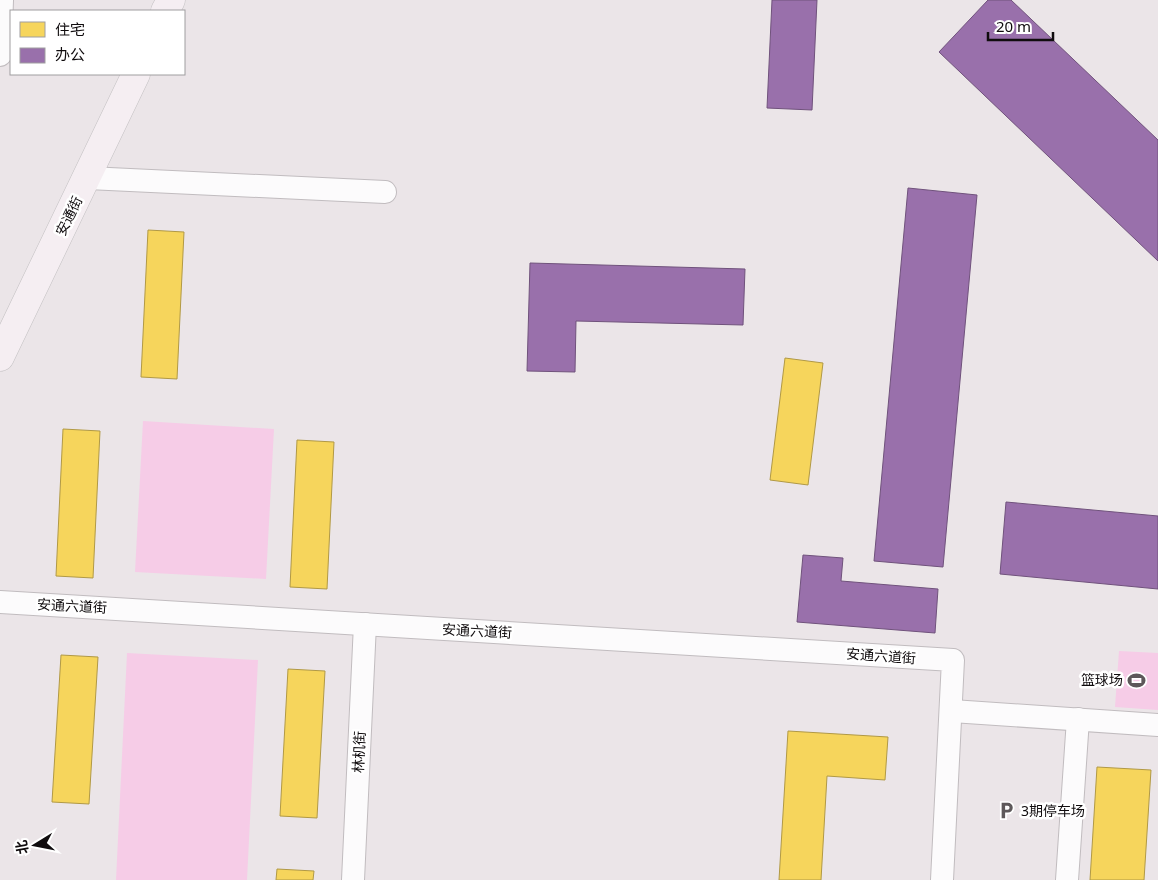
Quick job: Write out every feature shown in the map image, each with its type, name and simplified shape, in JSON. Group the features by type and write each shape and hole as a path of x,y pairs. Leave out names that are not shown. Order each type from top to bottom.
{"main road":[{"name":"安通街","path":"0,357 88,178 136,75"}],"street":[{"path":"0,55 2,0"},
{"path":"88,178 386,192"},
{"name":"安通六道街","path":"0,602 953,660 952,711"},
{"name":"林机街","path":"352,880 365,624"},
{"path":"942,880 952,711 1158,725"},
{"path":"1067,880 1078,719"}],"shaded area":[{"path":"143,421 274,429 266,579 135,572"},
{"name":"篮球场","path":"1119,651 1158,653 1158,710 1115,707"},
{"path":"127,653 258,660 247,880 116,880"}],"building: 住宅":[{"path":"148,230 184,232 177,379 141,377"},
{"path":"785,358 823,363 808,485 770,480"},
{"path":"63,429 100,431 93,578 56,576"},
{"path":"297,440 334,442 327,589 290,587"},
{"path":"61,655 98,657 89,804 52,802"},
{"path":"288,669 325,671 317,818 280,816"},
{"path":"788,731 888,737 885,780 827,776 821,880 779,880"},
{"path":"1097,767 1151,770 1144,880 1090,880"},
{"path":"277,869 314,871 313,880 276,880"}],"building: 办公":[{"path":"772,0 817,0 812,110 767,108"},
{"path":"988,0 1011,0 1158,140 1158,261 939,52"},
{"path":"908,188 977,195 943,567 874,561"},
{"path":"530,263 745,269 743,325 576,321 575,372 527,371"},
{"path":"1006,502 1158,516 1158,589 1000,574"},
{"path":"803,555 843,558 841,581 938,589 935,633 797,622"}],"place":[{"name":"篮球场","path":"1137,680"},
{"name":"3期停车场","path":"1007,811"}]}
